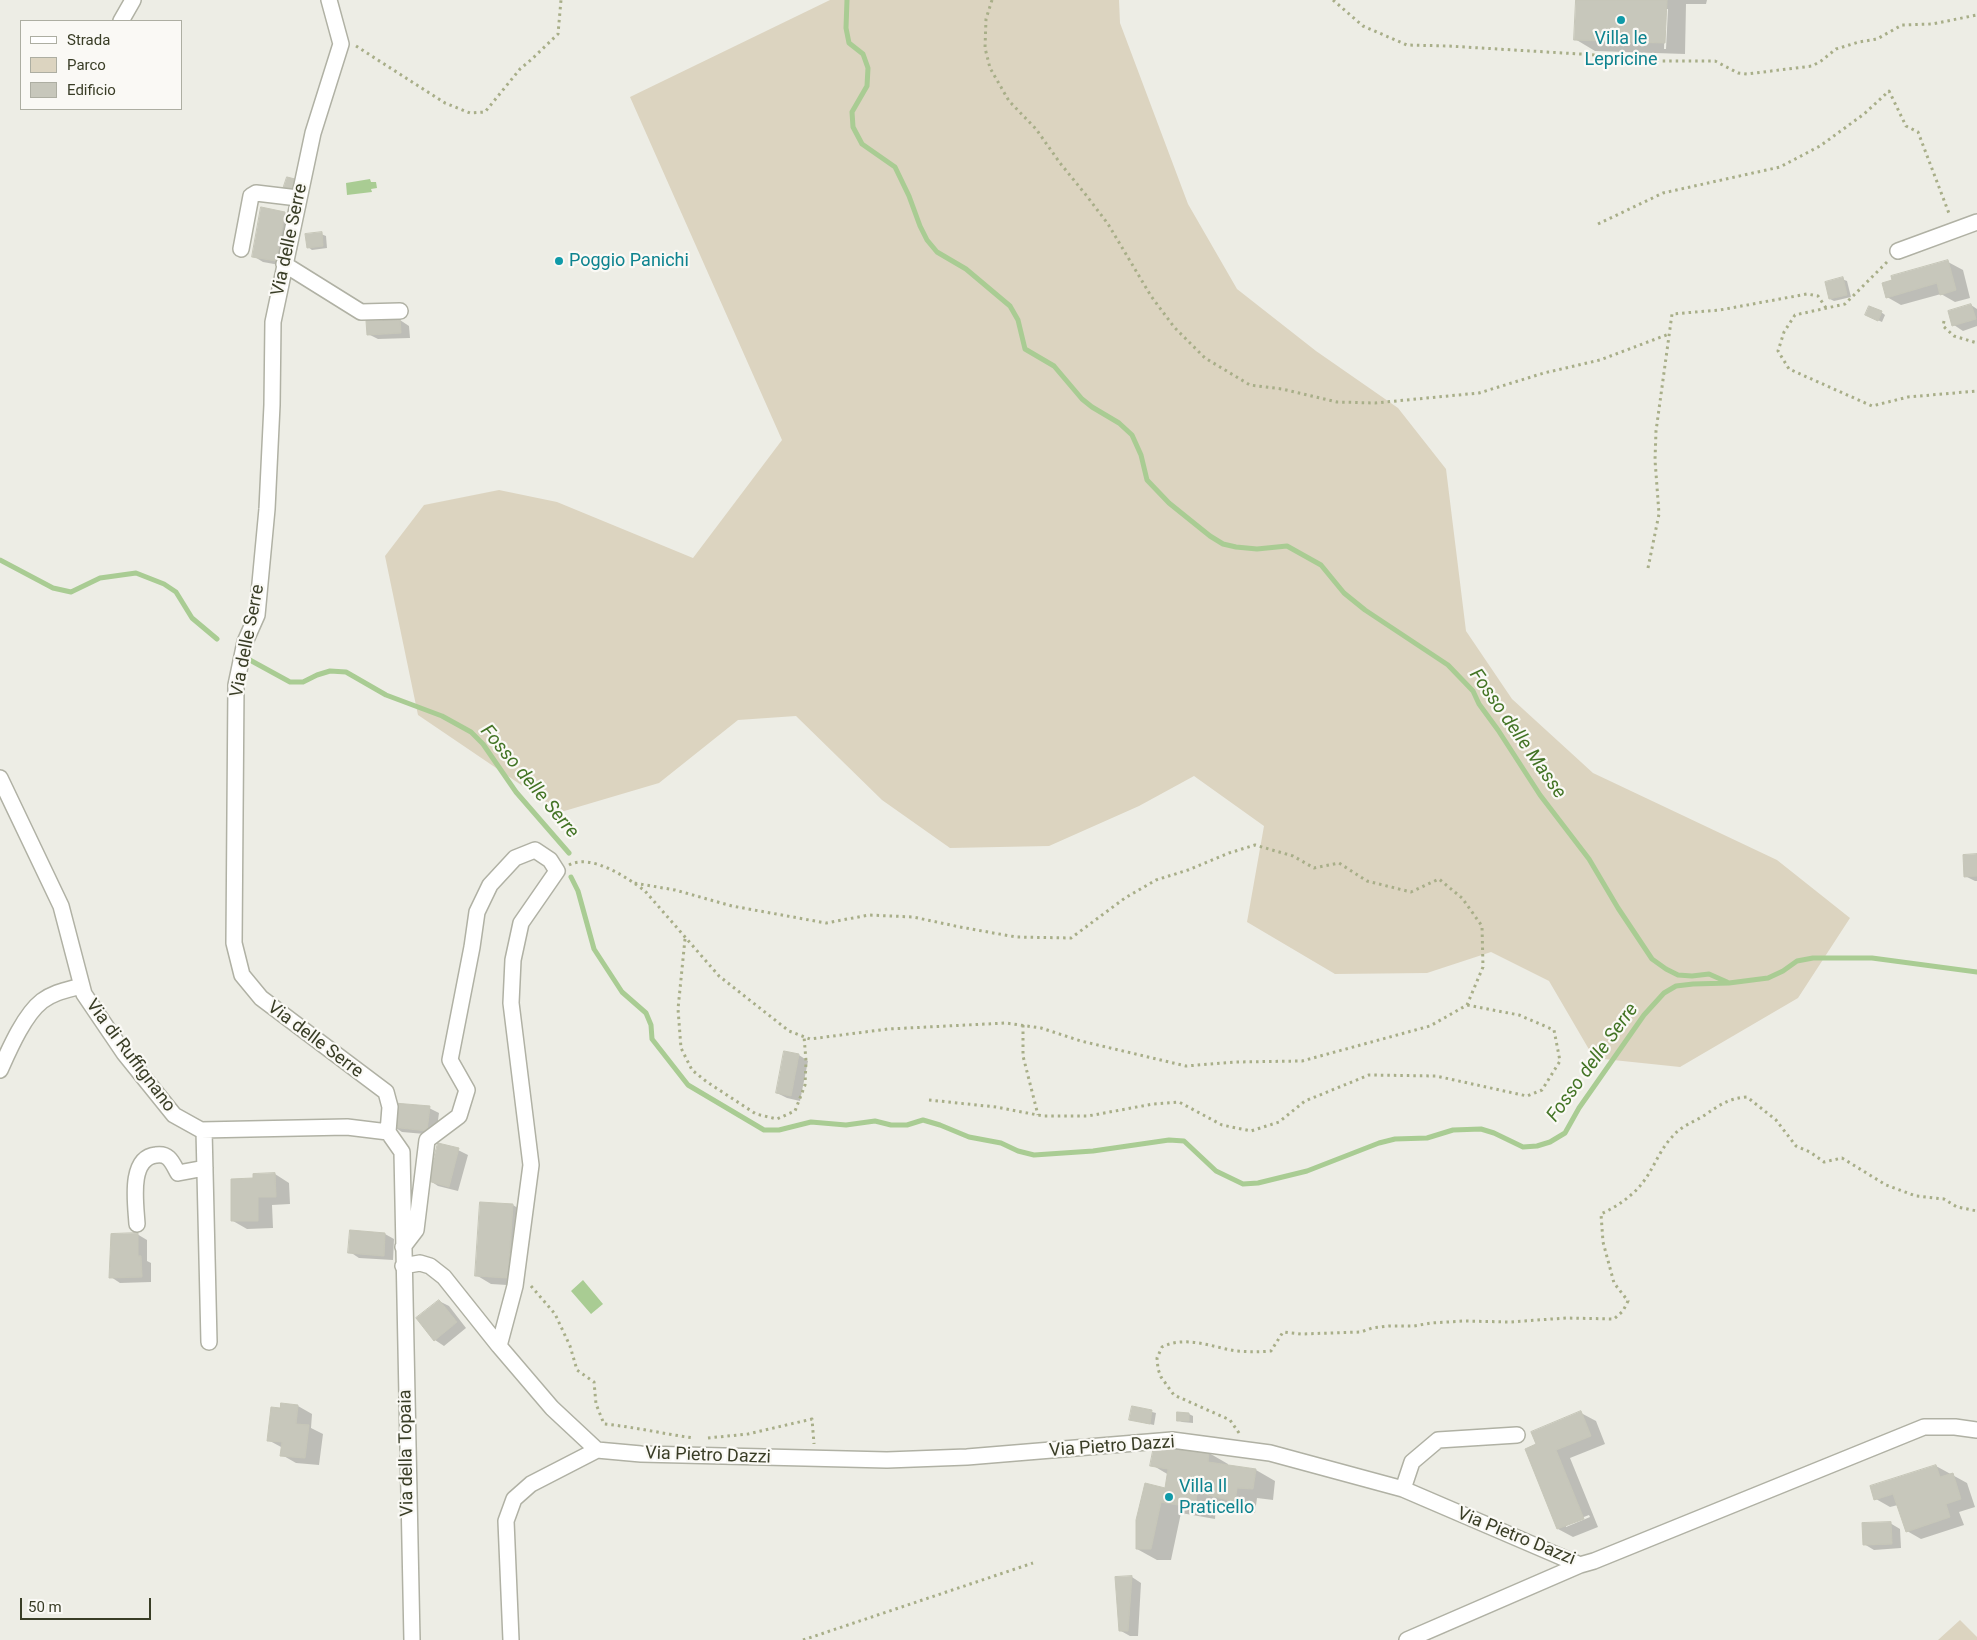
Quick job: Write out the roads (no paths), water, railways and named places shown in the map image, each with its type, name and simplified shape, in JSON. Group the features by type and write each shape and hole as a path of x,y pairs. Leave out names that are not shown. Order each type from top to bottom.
{"street":[{"path":"123,20 133,0"},
{"name":"Via delle Serre","path":"329,0 341,44 313,133 273,322 272,405 267,509 257,615 245,642 236,685 234,943 242,975 261,998 386,1092 390,1107 388,1132"},
{"path":"241,249 251,196 256,192 298,198"},
{"path":"1898,251 1977,222"},
{"path":"284,264 361,312 400,311"},
{"name":"Via di Ruffignano","path":"0,778 61,906 84,994 124,1053 174,1115 201,1130 347,1127 388,1132"},
{"path":"403,1247 416,1230 428,1140 458,1116 467,1090 450,1060 477,912 490,885 515,858 535,850 550,860 558,871 521,923 512,960 511,1003 531,1165 516,1275 499,1346"},
{"path":"1,1066 9,1048 28,1017 41,1002 60,991 81,986"},
{"path":"204,1130 209,1342"},
{"path":"388,1132 402,1152 403,1266 420,1263 430,1266 444,1277 552,1408 597,1450 531,1484 514,1499 506,1521 512,1640"},
{"path":"137,1224 136,1177 139,1166 151,1155 162,1154 171,1159 178,1173 205,1168"},
{"name":"Via della Topaia","path":"403,1266 412,1640"},
{"name":"Via Pietro Dazzi","path":"597,1450 641,1454 815,1460 887,1460 967,1457 1172,1440 1270,1453 1403,1489 1580,1565 1604,1557 1924,1427 1977,1430"},
{"path":"1403,1489 1412,1462 1438,1440 1517,1436"},
{"path":"1407,1640 1580,1565"}],"waterway":[{"name":"Fosso delle Masse","path":"847,0 846,28 849,43 863,54 868,68 867,86 852,112 853,127 862,144 895,167 909,196 920,226 927,240 937,252 966,269 1010,306 1018,320 1025,349 1054,366 1082,399 1119,423 1132,435 1141,455 1147,480 1169,503 1223,544 1257,549 1287,546 1321,565 1344,593 1365,610 1448,665 1473,691 1479,704 1540,795 1589,859 1618,908 1652,959 1678,975 1709,974 1727,982"},
{"name":"Fosso delle Serre","path":"0,560 53,588 71,592 100,578 136,573 164,584 176,592 192,618 217,639"},
{"name":"Fosso delle Serre","path":"248,659 290,682 303,682 330,671 346,672 386,695 442,716 471,732 483,744 516,792 569,853"},
{"name":"Fosso delle Serre","path":"571,877 578,891 594,949 622,992 646,1013 651,1025 652,1039 688,1085 764,1130 779,1130 811,1122 846,1125 875,1121 891,1125 907,1125 923,1120 969,1137 1001,1143 1018,1151 1034,1155 1093,1151 1169,1140 1184,1141 1216,1171 1243,1184 1258,1183 1307,1171 1379,1143 1395,1139 1427,1138 1453,1130 1481,1129 1523,1147 1537,1146 1550,1142 1565,1133 1579,1108 1644,1015 1664,993 1676,986 1729,983 1768,978 1783,971 1797,961 1813,958 1872,958 1977,972"}],"place":[{"name":"Villa le Lepricine","path":"1621,20"},
{"name":"Poggio Panichi","path":"559,261"},
{"name":"Villa Il Praticello","path":"1169,1497"}]}
